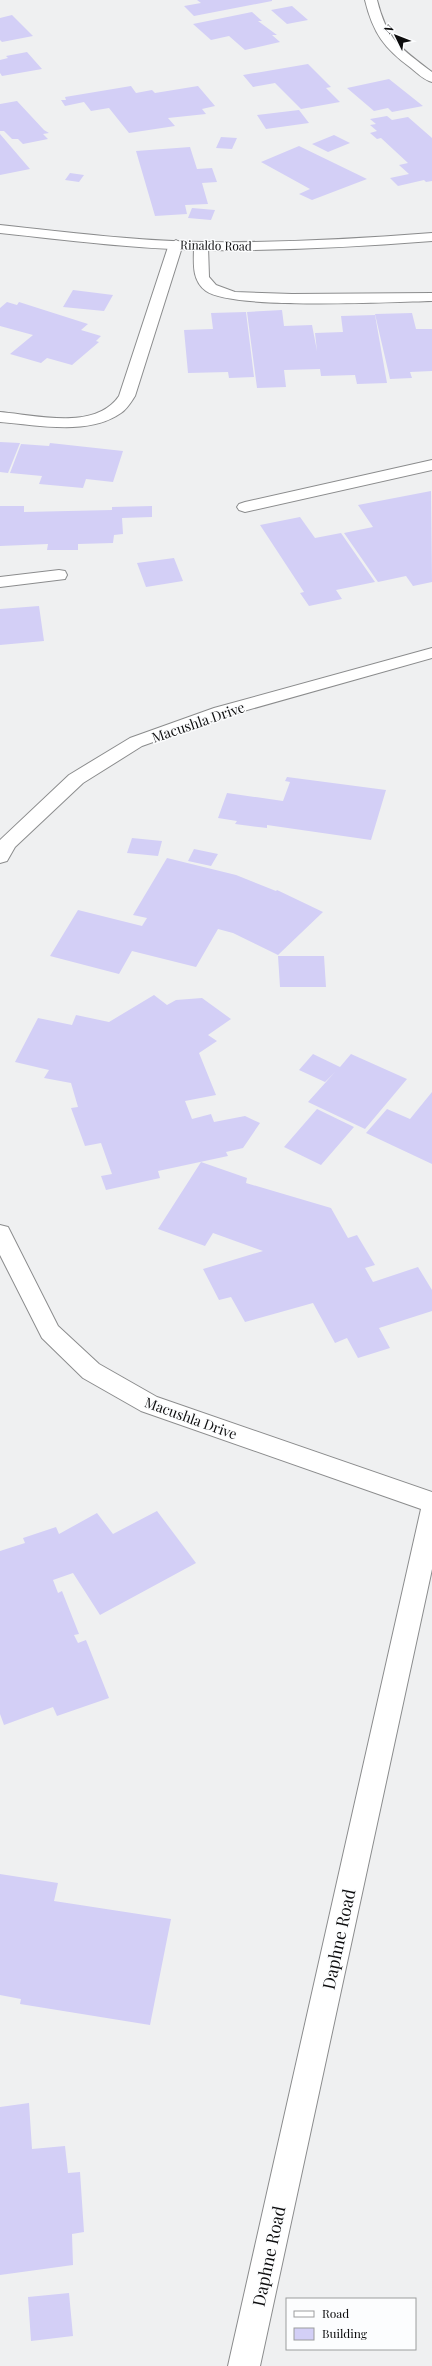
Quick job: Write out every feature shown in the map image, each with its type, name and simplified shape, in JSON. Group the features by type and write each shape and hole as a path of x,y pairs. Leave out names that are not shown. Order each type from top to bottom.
{"street":[{"path":"371,0 377,24 383,34 397,49 432,78"},
{"name":"Rinaldo Road","path":"0,229 128,242 201,246 330,245 432,237"},
{"path":"0,417 76,422 97,418 115,410 127,396 176,244"},
{"path":"201,246 202,278 204,282 211,288 228,295 292,298 432,297"},
{"path":"245,507 432,465"},
{"path":"0,582 59,575"},
{"name":"Macushla Drive","path":"0,857 7,844 76,779 136,742 220,712 432,653"},
{"name":"Macushla Drive","path":"0,1233 50,1332 91,1372 149,1404 432,1502"},
{"name":"Daphne Road","path":"244,2366 432,1512"}],"building":[{"path":"197,0 272,1 194,16 184,6 201,3"},
{"path":"292,6 308,20 287,24 271,10"},
{"path":"252,12 262,21 258,21 277,35 272,35 280,42 245,50 229,36 211,40 193,24"},
{"path":"12,15 33,36 2,42 0,40 0,18"},
{"path":"27,52 42,69 2,76 0,73 0,60 8,58 6,56"},
{"path":"308,64 331,87 326,88 340,102 301,109 275,83 253,87 243,75"},
{"path":"389,79 423,106 392,112 388,108 374,111 347,88"},
{"path":"131,86 136,93 152,90 155,93 198,86 215,106 202,109 206,114 168,118 175,126 129,133 109,108 91,111 84,102 65,106 61,100 66,100 65,97"},
{"path":"17,101 44,130 49,133 43,134 48,139 23,144 18,139 12,139 4,131 0,131 0,104"},
{"path":"299,110 309,123 266,129 257,115"},
{"path":"387,116 392,120 408,117 432,138 432,181 426,182 424,180 398,186 390,178 409,174 399,165 408,163 381,138 377,139 370,133 377,131 370,125 376,124 370,119"},
{"path":"0,134 30,169 0,175"},
{"path":"334,135 350,143 328,152 312,144"},
{"path":"221,137 237,138 232,149 216,148"},
{"path":"299,146 367,179 312,200 299,194 310,189 261,162"},
{"path":"190,147 197,169 212,168 217,182 202,183 208,204 185,205 187,214 155,216 136,151"},
{"path":"70,173 84,175 79,182 65,180"},
{"path":"192,208 215,210 211,220 188,218"},
{"path":"73,290 113,295 104,311 63,307"},
{"path":"7,302 17,305 19,302 88,324 81,330 101,336 96,341 99,342 72,365 47,358 41,363 10,354 33,335 0,326 0,308"},
{"path":"282,310 284,326 312,325 317,351 315,333 343,332 341,316 375,315 387,383 357,384 355,375 321,376 320,369 284,370 286,387 257,388 247,312"},
{"path":"246,312 254,377 229,378 228,372 188,373 184,330 213,329 211,313"},
{"path":"412,313 416,329 432,329 432,371 410,372 412,378 390,379 375,314"},
{"path":"0,442 20,443 8,473 0,472"},
{"path":"50,443 123,451 113,482 86,479 83,488 39,484 42,476 10,473 21,444 49,446"},
{"path":"431,491 432,582 413,586 406,576 378,582 344,533 373,527 358,505"},
{"path":"0,506 24,506 24,512 112,510 112,507 152,506 152,517 122,518 123,534 114,535 113,543 78,544 78,550 47,550 48,544 0,546"},
{"path":"300,517 315,538 341,533 375,582 336,590 342,599 309,606 300,593 304,592 260,525"},
{"path":"174,558 183,581 146,587 137,563"},
{"path":"39,606 44,641 0,645 0,609"},
{"path":"287,777 386,790 371,840 267,825 267,828 235,824 237,821 218,818 227,793 283,801 290,782 285,781"},
{"path":"132,838 162,841 158,856 127,853"},
{"path":"194,849 218,854 211,866 188,861"},
{"path":"167,858 236,875 276,891 277,890 323,912 278,955 233,933 218,929 196,967 132,951 119,974 50,956 78,910 142,926 147,918 133,915"},
{"path":"278,956 324,956 326,987 280,987"},
{"path":"154,995 167,1005 176,1000 202,998 231,1019 208,1035 217,1041 199,1053 216,1095 185,1101 192,1119 211,1114 214,1122 245,1116 260,1123 243,1148 226,1152 228,1156 158,1171 160,1178 106,1190 101,1176 112,1174 101,1143 85,1146 71,1108 78,1107 71,1083 44,1078 49,1070 15,1062 38,1018 72,1025 76,1015 109,1022"},
{"path":"313,1054 340,1067 351,1054 407,1079 365,1129 308,1102 335,1072 325,1082 299,1070"},
{"path":"432,1092 432,1164 366,1133 387,1109 410,1119"},
{"path":"317,1109 354,1127 321,1165 284,1147"},
{"path":"201,1162 247,1178 246,1183 331,1208 348,1238 357,1235 375,1265 365,1268 373,1282 418,1267 432,1290 432,1311 379,1328 390,1348 358,1358 347,1338 335,1343 313,1303 245,1322 231,1297 219,1300 203,1269 263,1251 213,1233 205,1246 158,1229"},
{"path":"157,1511 196,1563 100,1615 73,1573 53,1580 58,1593 62,1591 79,1634 74,1635 78,1643 86,1640 109,1698 57,1716 53,1707 4,1725 0,1714 0,1551 25,1543 23,1538 56,1527 59,1534 97,1513 113,1534"},
{"path":"0,1874 58,1883 54,1901 171,1919 150,2025 20,2004 21,1999 0,1995"},
{"path":"29,2103 32,2149 65,2146 68,2173 80,2172 84,2232 72,2234 73,2265 0,2275 0,2107"},
{"path":"69,2293 73,2336 31,2341 28,2297"}]}
